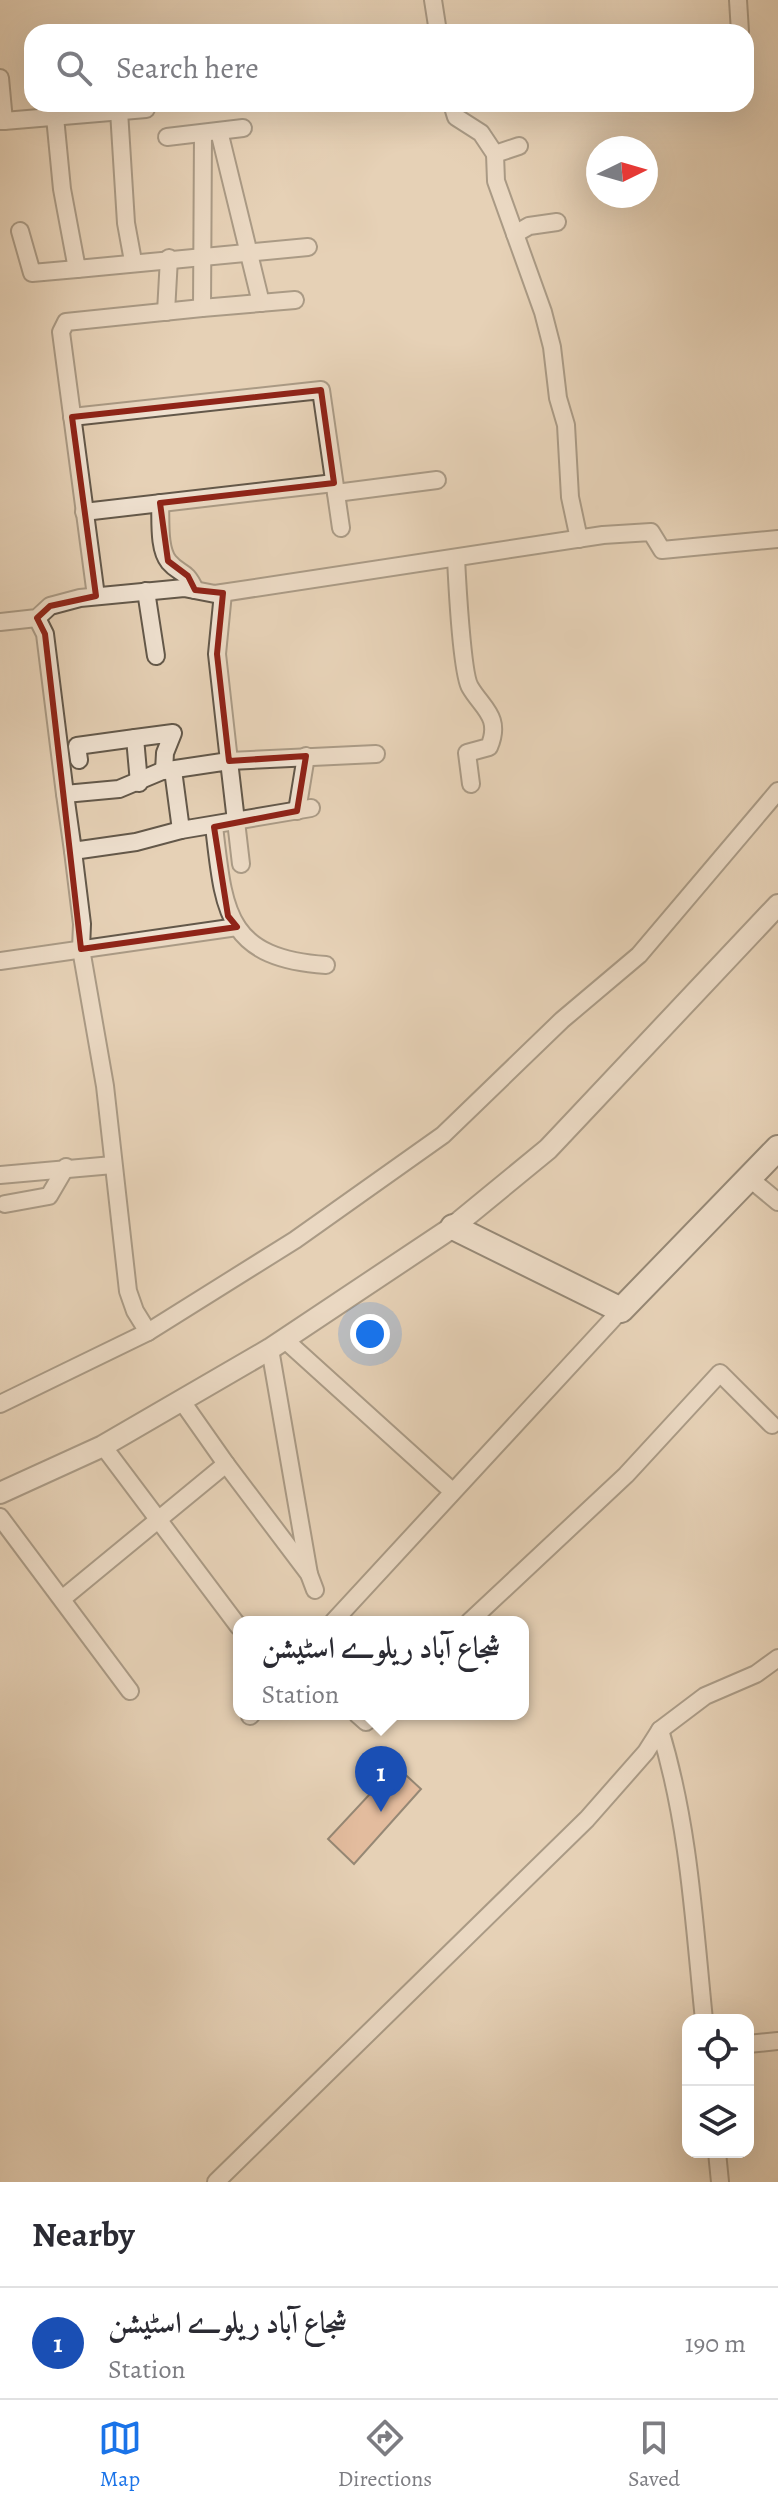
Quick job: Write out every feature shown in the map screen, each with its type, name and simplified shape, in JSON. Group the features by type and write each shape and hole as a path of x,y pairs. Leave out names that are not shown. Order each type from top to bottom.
{"main road":[{"path":"453,1227 621,1310 778,1148"}],"street":[{"path":"433,0 437,24"},
{"path":"738,0 740,24"},
{"path":"0,78 2,121 108,112"},
{"path":"119,112 126,223 133,261"},
{"path":"454,112 456,117 481,133 495,154 496,181 552,347 558,398 566,425 570,497 579,539"},
{"path":"55,117 62,189 77,269"},
{"path":"167,137 243,128"},
{"path":"211,132 251,251 261,303"},
{"path":"202,308 202,255 211,132"},
{"path":"495,154 519,146"},
{"path":"515,234 529,226 557,222"},
{"path":"20,231 32,273 133,261 308,247"},
{"path":"166,312 169,258"},
{"path":"96,596 61,332 66,322 295,300"},
{"path":"72,417 321,390 341,528"},
{"path":"84,512 437,480"},
{"path":"160,503 164,551 168,561 188,576 195,590"},
{"path":"0,622 37,618 50,606 96,596 146,591 223,593 579,539 651,532 662,550 778,539"},
{"path":"456,558 470,687 488,710 493,737 489,747 467,753 471,784"},
{"path":"146,591 156,656"},
{"path":"223,593 217,654 241,864"},
{"path":"37,618 45,634 82,924 81,949 105,1086 128,1291 135,1311 148,1332"},
{"path":"79,760 77,746 173,733 165,753 181,830"},
{"path":"135,738 139,783"},
{"path":"65,794 119,789 169,770 229,761 376,754"},
{"path":"73,851 136,842 181,830 304,809 306,756"},
{"path":"0,1404 148,1332 295,1240 460,1120 562,1020 639,955 778,791"},
{"path":"214,826 228,916 247,941 299,963 326,965"},
{"path":"0,1493 103,1446 277,1344 453,1227 548,1149 778,905"},
{"path":"0,961 237,927"},
{"path":"0,1175 113,1165"},
{"path":"5,1204 49,1196 66,1167"},
{"path":"749,1178 778,1202"},
{"path":"338,1616 621,1310"},
{"path":"277,1344 452,1491"},
{"path":"181,1400 312,1582 277,1344"},
{"path":"475,1616 626,1475 720,1373 772,1425"},
{"path":"103,1446 157,1523 233,1619"},
{"path":"62,1599 226,1464"},
{"path":"0,1517 130,1691"},
{"path":"216,2182 587,1819 646,1752 660,1730 705,1696 756,1674 778,1658"},
{"path":"660,1730 677,1784 686,1841 703,2014"},
{"path":"754,2043 778,2041"},
{"path":"718,2158 720,2182"}],"highlighted area":[{"path":"321,390 334,483 160,503 168,561 188,576 195,590 223,593 217,654 229,761 306,756 297,811 214,827 228,916 237,927 81,949 45,634 37,618 50,606 96,596 72,417"}],"building":[{"path":"396,1766 421,1789 354,1864 328,1839"}],"place":[{"name":"شجاع آباد ریلوے اسٹیشن","path":"381,1812"}]}
